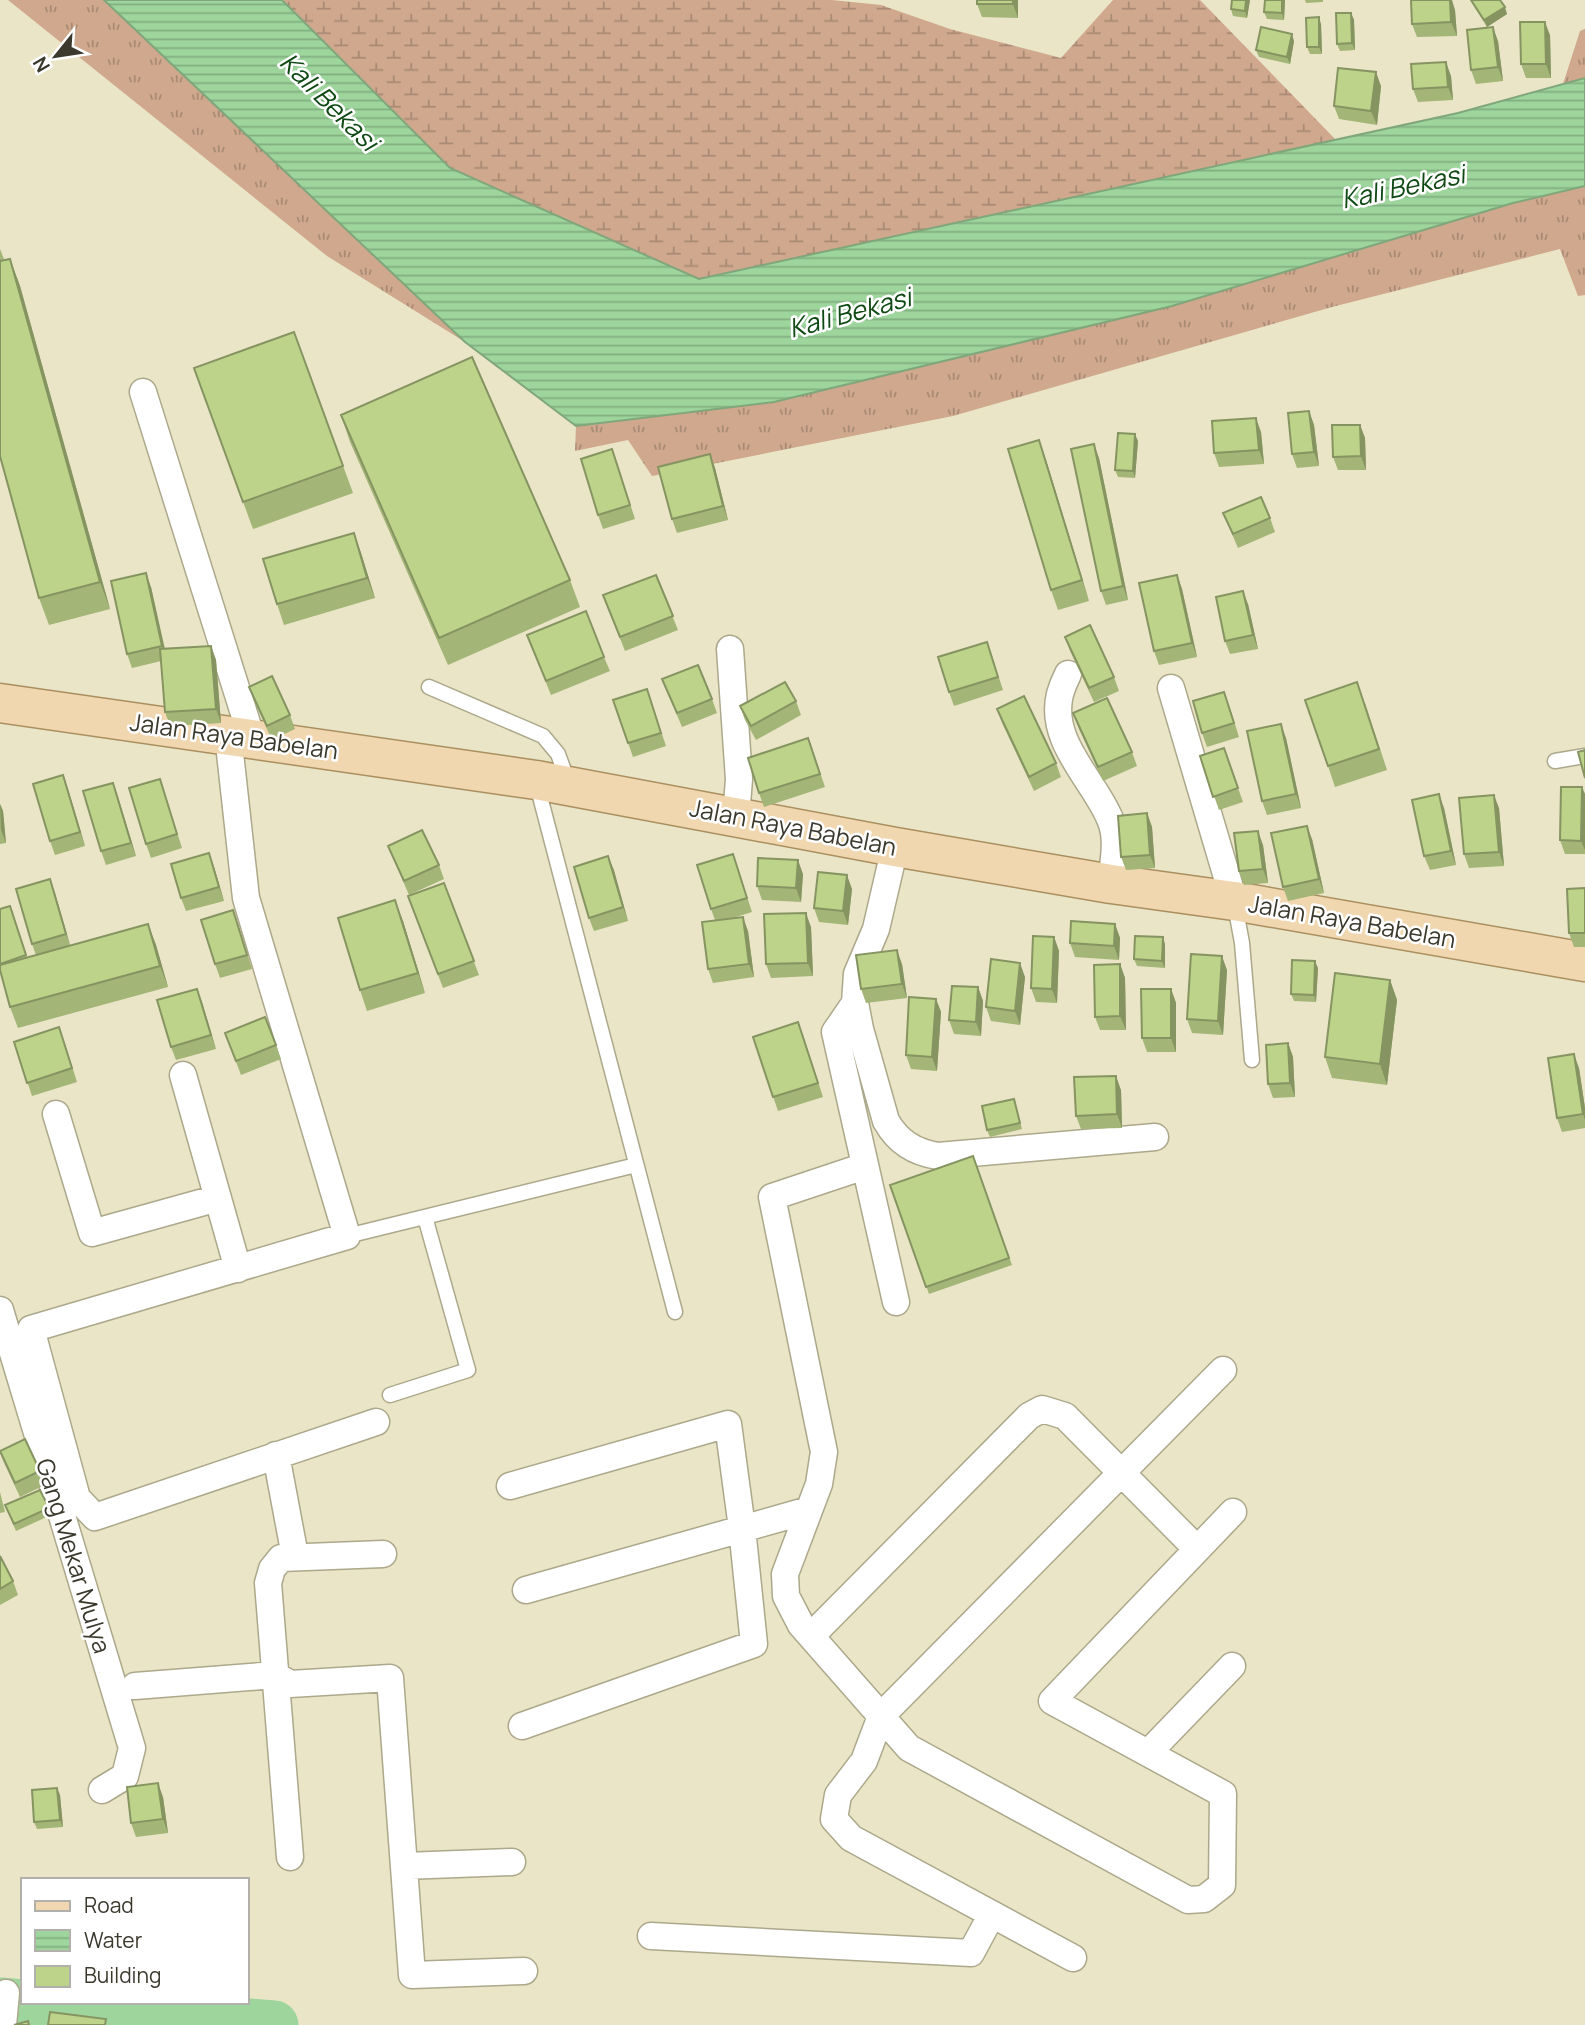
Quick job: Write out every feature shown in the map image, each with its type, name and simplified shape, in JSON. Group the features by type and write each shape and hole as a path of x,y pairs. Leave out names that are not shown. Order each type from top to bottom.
{"main road":[{"name":"Jalan Raya Babelan","path":"0,703 553,783 895,847 1111,884 1234,901 1585,962"}],"street":[{"path":"143,392 240,737 246,898 347,1236 31,1329 14,1345 77,1498 95,1517 376,1422"},
{"path":"730,649 739,779 736,817"},
{"path":"1068,674 1060,695 1060,722 1076,761 1110,819 1115,842 1111,884"},
{"path":"1171,688 1234,901"},
{"path":"895,847 876,929 857,974 855,1003 886,1121 892,1132 905,1145 938,1156 1155,1137"},
{"path":"855,1003 835,1032 896,1302"},
{"path":"183,1075 238,1269"},
{"path":"56,1114 92,1233 218,1198"},
{"path":"865,1166 772,1197 824,1452 819,1484 785,1574 786,1596 801,1625 909,1748 1188,1900 1204,1899 1222,1885 1223,1794 1052,1701 1233,1512"},
{"name":"Gang Mekar Mulya","path":"0,1310 14,1345 132,1748 125,1776 102,1790"},
{"path":"1073,1958 851,1838 834,1819 838,1795 864,1761 881,1716 1223,1370"},
{"path":"811,1636 1029,1416 1042,1409 1065,1416 1198,1549"},
{"path":"510,1486 728,1424 743,1528 754,1644 522,1726"},
{"path":"276,1455 295,1556"},
{"path":"526,1590 809,1510"},
{"path":"289,1857 268,1583 272,1569 281,1558 295,1556 383,1554"},
{"path":"1148,1753 1232,1666"},
{"path":"135,1686 275,1675 290,1684 390,1678 412,1975 524,1971"},
{"path":"404,1866 512,1862"},
{"path":"651,1936 971,1953 992,1914"}],"lane":[{"path":"429,687 543,736 558,754 553,783 636,1165 675,1312"},
{"path":"1555,761 1585,756"},
{"path":"1234,901 1242,943 1252,1060"},
{"path":"347,1236 636,1165"},
{"path":"390,1395 468,1370 425,1217"}],"green space":[{"path":"8,0 104,0 465,342 327,256"},
{"path":"282,0 832,0 881,5 950,29 1061,58 1113,0 1200,0 1336,140 699,279 449,168"},
{"path":"1585,29 1585,78 1563,84 1580,31"},
{"path":"1585,186 1585,295 1578,296 1560,249 1332,307 953,416 652,476 628,440 575,451 576,426 774,402 1172,306 1513,203"}],"water":[{"name":"Kali Bekasi","path":"104,0 282,0 450,168 699,279 1458,113 1585,78 1585,186 1513,203 1172,306 774,402 576,426 465,342"}],"building":[{"path":"977,0 1013,0 1013,4 977,4"},
{"path":"1232,0 1246,0 1245,11 1231,9"},
{"path":"1265,0 1282,0 1282,13 1264,12"},
{"path":"1411,0 1450,0 1451,22 1412,24"},
{"path":"1471,0 1500,0 1505,7 1484,20"},
{"path":"1336,13 1351,13 1352,43 1337,44"},
{"path":"1319,17 1319,47 1307,47 1306,18"},
{"path":"1520,22 1545,22 1546,64 1521,64"},
{"path":"1261,27 1292,34 1287,57 1256,50"},
{"path":"1493,27 1498,67 1471,70 1467,30"},
{"path":"1446,62 1448,87 1413,89 1411,64"},
{"path":"1338,68 1376,72 1371,111 1334,106"},
{"path":"10,259 100,582 39,598 0,456 0,261"},
{"path":"294,332 343,466 243,502 194,368"},
{"path":"472,357 570,580 439,638 341,415"},
{"path":"1309,411 1314,452 1292,454 1288,413"},
{"path":"1256,418 1259,450 1214,453 1212,421"},
{"path":"1332,425 1360,425 1361,456 1333,457"},
{"path":"1118,433 1135,434 1133,471 1115,470"},
{"path":"1039,440 1082,580 1051,590 1008,449"},
{"path":"1094,444 1123,586 1101,591 1071,449"},
{"path":"612,449 630,505 598,515 581,459"},
{"path":"710,454 723,506 672,519 658,467"},
{"path":"1261,497 1270,518 1233,534 1223,513"},
{"path":"354,533 367,578 277,604 263,559"},
{"path":"146,573 162,646 127,654 111,581"},
{"path":"656,575 673,616 620,637 603,595"},
{"path":"1177,575 1192,643 1154,651 1139,583"},
{"path":"1243,591 1253,635 1225,641 1216,597"},
{"path":"586,611 604,657 546,681 527,635"},
{"path":"1090,625 1114,677 1089,688 1065,637"},
{"path":"987,642 998,677 949,692 938,657"},
{"path":"211,646 216,709 165,712 160,649"},
{"path":"698,665 712,699 677,713 662,679"},
{"path":"272,676 290,715 267,726 249,687"},
{"path":"785,682 796,701 751,726 740,706"},
{"path":"1357,682 1379,749 1328,766 1305,700"},
{"path":"647,689 661,733 628,743 613,700"},
{"path":"1224,692 1234,723 1202,733 1193,701"},
{"path":"1024,696 1056,763 1029,777 997,709"},
{"path":"1107,698 1132,752 1098,767 1073,713"},
{"path":"1281,724 1296,794 1262,801 1247,731"},
{"path":"808,738 820,774 759,793 748,758"},
{"path":"1224,748 1238,788 1213,797 1200,756"},
{"path":"1585,750 1585,778 1578,752"},
{"path":"63,775 80,832 50,841 33,784"},
{"path":"160,779 177,834 146,844 129,788"},
{"path":"113,783 131,843 101,851 83,791"},
{"path":"1561,787 1582,787 1581,841 1560,840"},
{"path":"1439,794 1451,851 1424,856 1412,800"},
{"path":"1494,795 1499,852 1464,854 1459,798"},
{"path":"1147,813 1150,855 1121,857 1118,816"},
{"path":"1307,826 1319,879 1283,887 1271,833"},
{"path":"422,830 439,865 404,881 388,846"},
{"path":"1258,831 1263,869 1239,871 1234,833"},
{"path":"209,853 219,887 181,898 171,864"},
{"path":"733,854 747,898 711,909 697,865"},
{"path":"608,856 623,907 589,918 574,867"},
{"path":"758,858 798,860 796,888 757,886"},
{"path":"818,872 847,875 843,911 814,908"},
{"path":"50,879 66,934 32,944 16,889"},
{"path":"444,883 474,961 438,974 408,896"},
{"path":"1585,888 1585,933 1569,933 1567,889"},
{"path":"395,900 418,973 360,990 338,918"},
{"path":"10,906 26,955 0,964 0,909"},
{"path":"233,910 247,955 215,964 201,920"},
{"path":"806,913 808,963 766,964 764,914"},
{"path":"743,917 749,964 708,969 702,922"},
{"path":"1071,921 1115,924 1114,946 1070,943"},
{"path":"148,924 160,966 10,1007 0,965"},
{"path":"1033,936 1054,937 1052,989 1031,988"},
{"path":"1135,936 1163,937 1162,961 1134,959"},
{"path":"897,950 902,984 861,989 856,955"},
{"path":"1191,954 1222,956 1218,1021 1187,1019"},
{"path":"991,959 1020,963 1015,1011 986,1007"},
{"path":"1292,960 1315,961 1314,995 1291,994"},
{"path":"1120,964 1120,1016 1095,1017 1094,965"},
{"path":"1335,973 1390,980 1380,1064 1325,1057"},
{"path":"952,986 978,987 976,1022 949,1020"},
{"path":"197,989 211,1035 171,1047 157,1000"},
{"path":"1141,989 1171,989 1171,1038 1142,1038"},
{"path":"909,997 936,999 932,1057 906,1055"},
{"path":"265,1017 276,1045 236,1061 225,1033"},
{"path":"798,1022 818,1083 773,1097 753,1037"},
{"path":"59,1027 72,1068 27,1083 14,1042"},
{"path":"1288,1043 1290,1083 1268,1084 1266,1045"},
{"path":"1574,1054 1583,1114 1557,1118 1548,1058"},
{"path":"1116,1076 1117,1114 1076,1116 1074,1077"},
{"path":"1014,1099 1020,1123 987,1130 982,1106"},
{"path":"973,1156 1009,1258 926,1287 890,1185"},
{"path":"25,1439 40,1471 15,1483 0,1451"},
{"path":"40,1490 49,1508 14,1524 5,1505"},
{"path":"0,1556 13,1581 0,1589"},
{"path":"158,1783 163,1819 131,1823 127,1787"},
{"path":"57,1788 60,1820 34,1822 32,1790"},
{"path":"50,2012 106,2019 105,2025 48,2025"}],"waterway":[{"path":"0,2002 21,2004"},
{"path":"24,2004 274,2025"}]}
